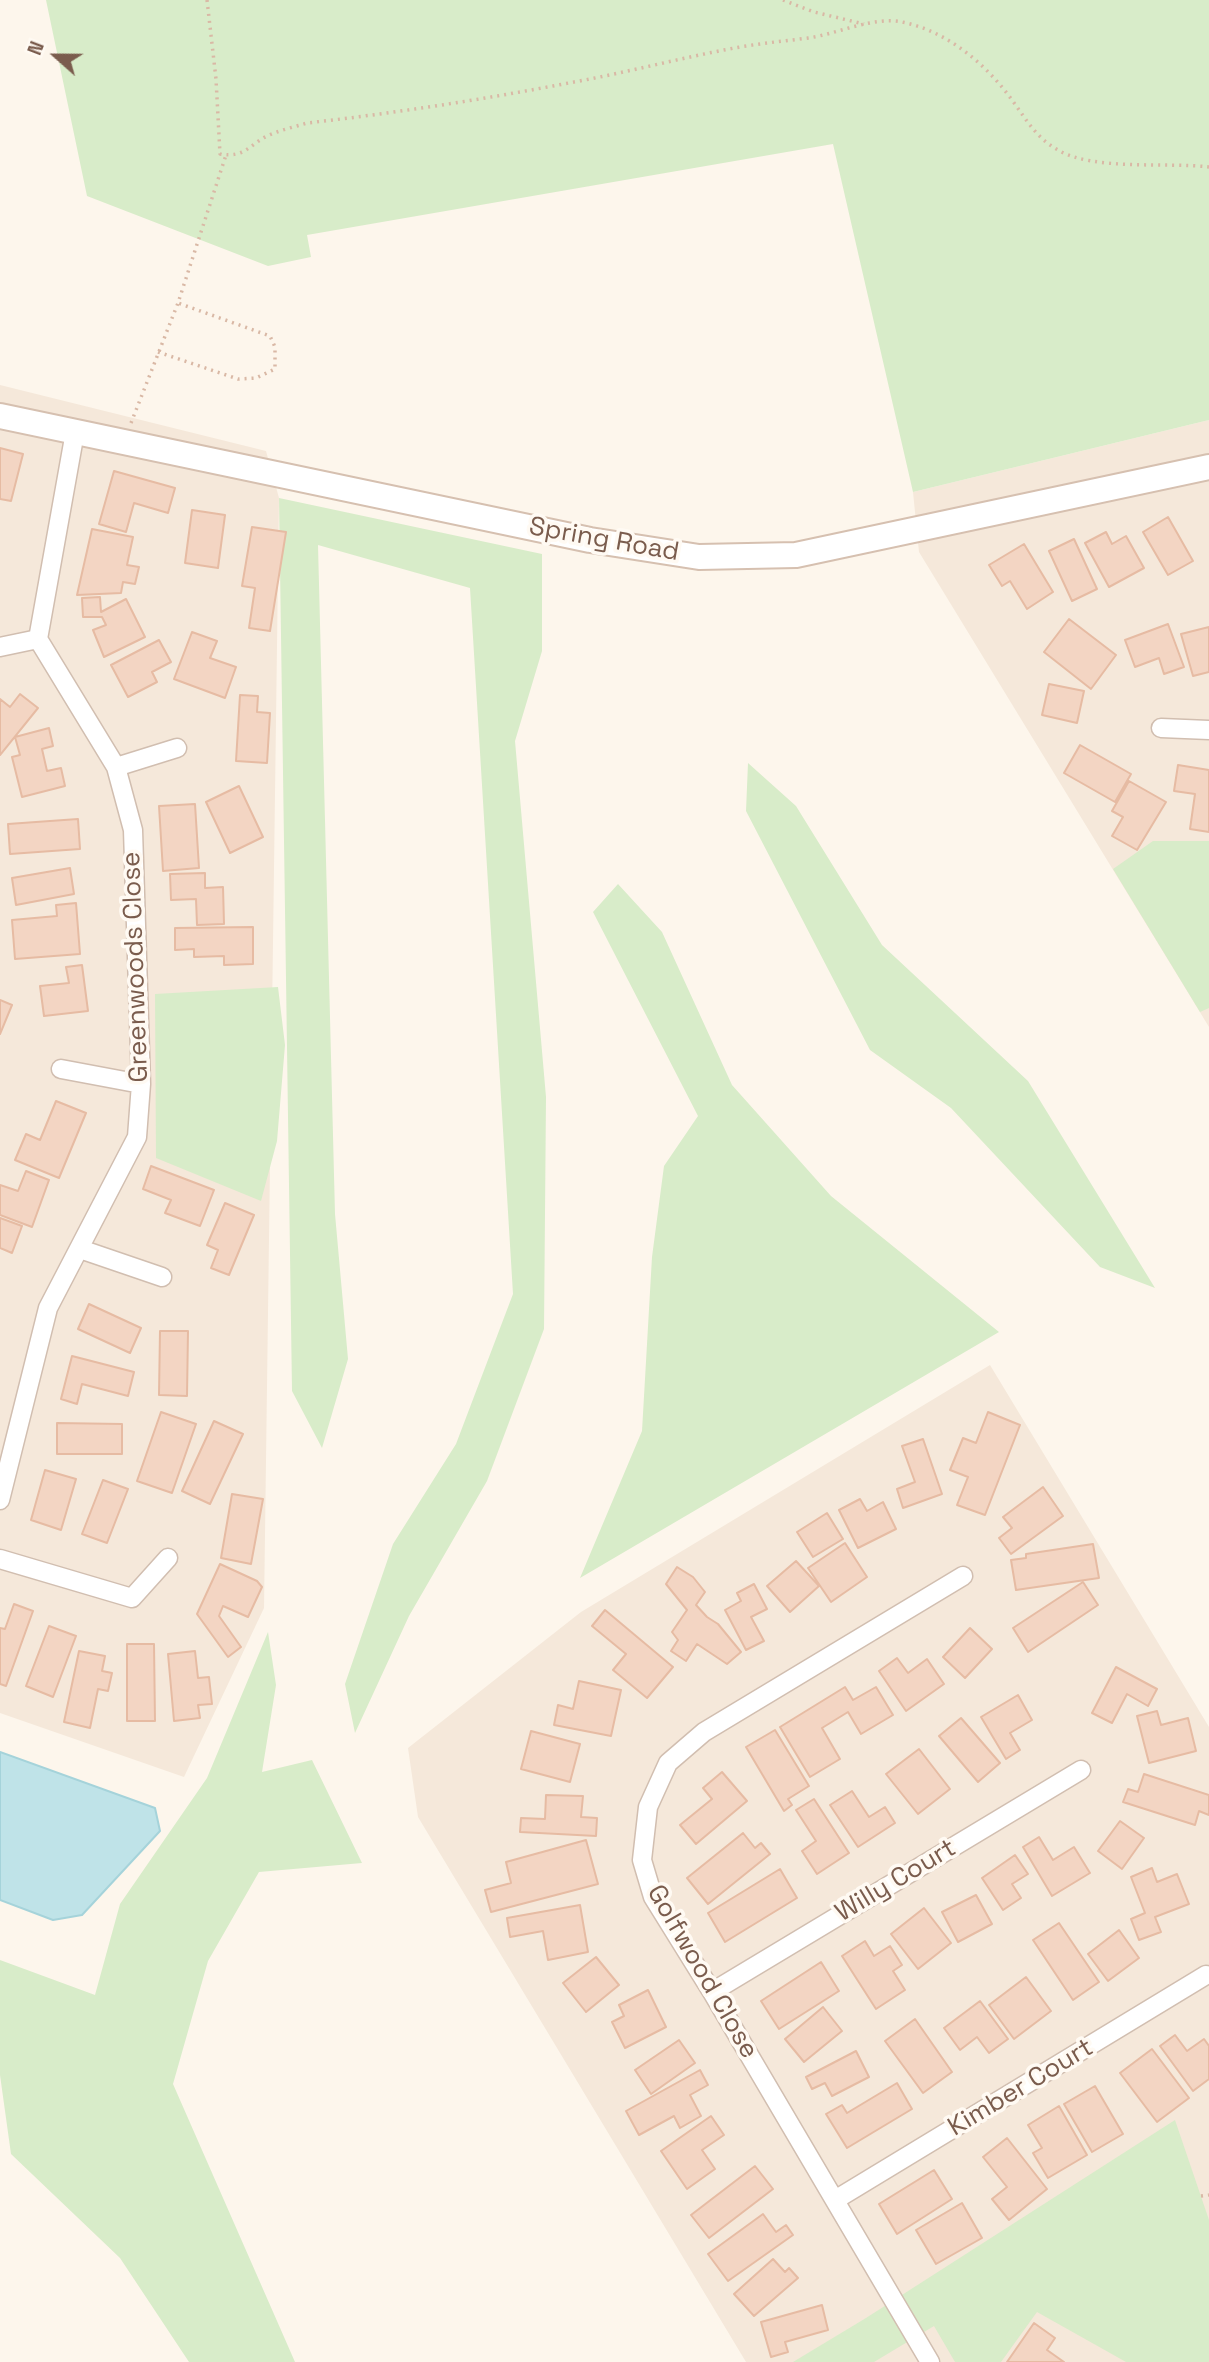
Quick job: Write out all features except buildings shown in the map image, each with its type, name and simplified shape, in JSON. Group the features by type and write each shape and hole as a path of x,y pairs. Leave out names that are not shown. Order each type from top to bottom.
{"main road":[{"name":"Spring Road","path":"0,416 590,540 699,557 796,555 1209,467"}],"street":[{"path":"0,647 38,639 75,432"},
{"name":"Greenwoods Close","path":"0,1500 48,1308 137,1137 141,1084 133,830 116,767 38,639"},
{"path":"1161,728 1209,730"},
{"path":"116,767 177,748"},
{"path":"61,1069 141,1084"},
{"path":"80,1249 162,1277"},
{"path":"0,1559 132,1598 168,1558"},
{"name":"Golfwood Close","path":"930,2362 653,1897 642,1860 648,1807 668,1763 704,1732 963,1576"},
{"name":"Willy Court","path":"712,1992 1080,1770"},
{"name":"Kimber Court","path":"835,2200 1206,1975"}],"path":[{"path":"207,0 216,79 220,154 245,153 267,136 307,123 574,82 737,48 828,35 883,21 901,22 953,44 991,73 1022,117 1047,143 1076,158 1136,165 1183,164 1209,167"},
{"path":"783,0 814,12 866,25"},
{"path":"123,442 178,303 226,155"},
{"path":"158,352 238,379 256,377 275,369 275,347 270,336 178,303"},
{"path":"1201,2196 1209,2195"}],"shaded area":[{"path":"0,385 266,451 279,498 264,1608 184,1777 0,1713"},
{"path":"1209,420 1209,1027 919,552 913,492"},
{"path":"990,1365 1209,1727 1209,2362 746,2362 418,1817 408,1748 581,1612"}],"green space":[{"path":"46,0 1209,0 1209,420 913,492 833,144 307,235 311,257 268,266 87,196"},
{"path":"279,498 542,554 542,651 515,741 546,1097 544,1329 487,1481 409,1616 355,1733 345,1684 393,1544 456,1444 513,1294 470,588 318,545 335,1214 348,1359 322,1448 292,1391"},
{"path":"748,763 796,806 882,945 1028,1081 1155,1288 1100,1267 951,1108 870,1050 746,811"},
{"path":"1153,841 1209,841 1209,1008 1200,1012 1113,869"},
{"path":"618,884 662,932 732,1085 831,1196 999,1332 580,1578 642,1431 652,1257 664,1166 698,1116 593,912"},
{"path":"278,987 285,1045 277,1141 261,1201 156,1158 155,994"},
{"path":"268,1632 276,1685 262,1772 312,1760 362,1863 259,1872 208,1961 173,2084 295,2362 189,2362 120,2258 11,2154 0,2075 0,1960 95,1995 120,1904 207,1778"},
{"path":"1175,2120 1209,2220 1209,2362 1126,2362 1037,2312 1001,2362 955,2362 934,2326 874,2362 793,2362 866,2318"}],"water":[{"path":"0,1752 155,1808 160,1831 82,1915 53,1920 0,1900"}]}
